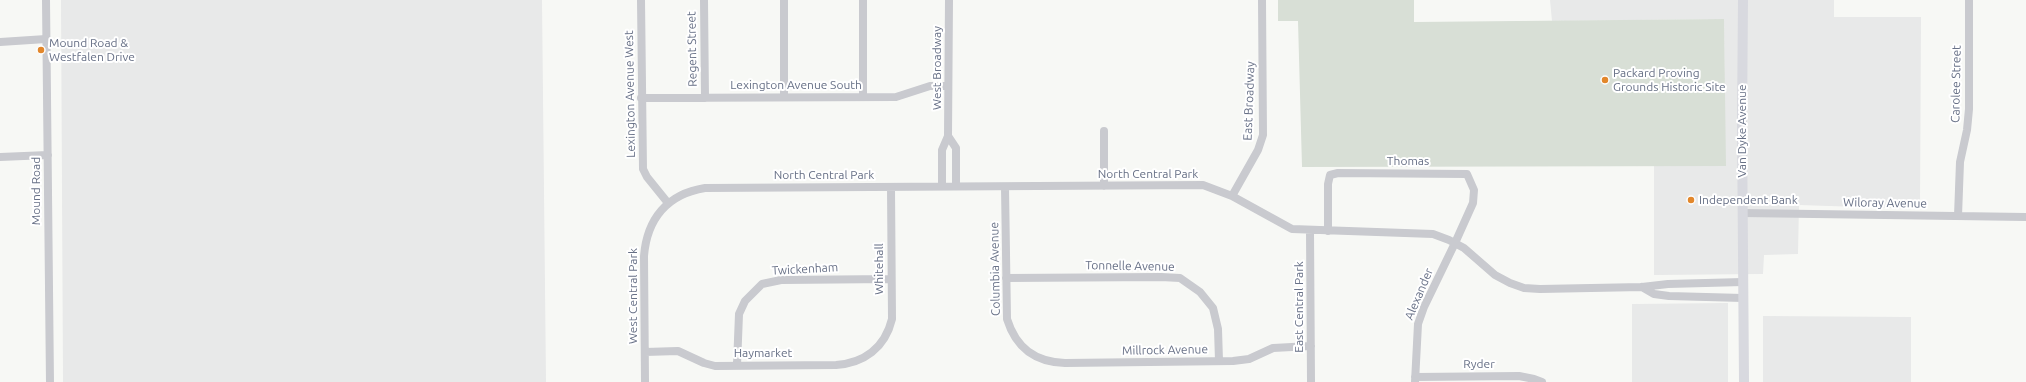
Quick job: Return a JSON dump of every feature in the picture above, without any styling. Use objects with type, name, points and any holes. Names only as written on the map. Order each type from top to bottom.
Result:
[{"type":"main road","name":"Van Dyke Avenue","points":[[1743,0],[1744,382]]},
{"type":"street","name":"Mound Road","points":[[46,0],[50,382]]},
{"type":"street","name":"Lexington Avenue West","points":[[641,0],[643,169],[647,177],[668,203]]},
{"type":"street","name":"Regent Street","points":[[704,0],[705,98]]},
{"type":"street","points":[[784,0],[784,97]]},
{"type":"street","points":[[863,0],[863,97]]},
{"type":"street","name":"West Broadway","points":[[942,186],[942,150],[948,136],[949,0]]},
{"type":"street","name":"East Broadway","points":[[1232,196],[1258,150],[1262,135],[1262,0]]},
{"type":"street","name":"Carolee Street","points":[[1958,216],[1960,162],[1967,130],[1969,110],[1969,0]]},
{"type":"street","points":[[0,42],[46,39]]},
{"type":"street","name":"Lexington Avenue South","points":[[641,98],[896,97],[930,86],[948,86]]},
{"type":"street","points":[[1104,131],[1104,186]]},
{"type":"street","name":"West Broadway","points":[[948,136],[956,148],[956,186]]},
{"type":"street","points":[[0,157],[48,155]]},
{"type":"street","points":[[942,167],[956,167]]},
{"type":"street","name":"Thomas","points":[[1328,231],[1328,184],[1330,175],[1338,173],[1460,173],[1467,174],[1474,190],[1473,203],[1455,243]]},
{"type":"street","name":"North Central Park","points":[[676,198],[691,191],[705,188],[1203,185],[1232,196],[1285,226],[1310,231],[1413,232],[1432,234],[1464,248],[1495,275],[1524,288],[1540,290],[1642,288],[1668,284],[1743,282]]},
{"type":"street","name":"Whitehall","points":[[878,346],[886,338],[892,319],[891,187]]},
{"type":"street","name":"Columbia Avenue","points":[[1005,187],[1007,319],[1012,334],[1021,346]]},
{"type":"street","name":"West Central Park","points":[[645,382],[644,256],[646,237],[654,220],[668,203],[676,198]]},
{"type":"street","name":"Wiloray Avenue","points":[[1743,213],[2026,216]]},
{"type":"street","name":"East Central Park","points":[[1310,231],[1311,382]]},
{"type":"street","name":"Alexander","points":[[1415,379],[1418,324],[1424,307],[1455,243]]},
{"type":"street","name":"Tonnelle Avenue","points":[[1006,278],[1161,276],[1180,278],[1200,292],[1213,308],[1218,329],[1219,361]]},
{"type":"street","name":"Twickenham","points":[[737,365],[738,314],[744,301],[762,284],[781,280],[891,279]]},
{"type":"street","name":"North Central Park","points":[[1642,288],[1654,294],[1669,296],[1743,298]]},
{"type":"street","name":"Haymarket","points":[[645,352],[678,351],[709,365],[849,364],[864,358],[878,346]]},
{"type":"street","name":"Millrock Avenue","points":[[1021,346],[1037,357],[1057,363],[1219,361],[1250,359],[1279,347],[1311,346]]},
{"type":"street","name":"Ryder","points":[[1415,379],[1534,379],[1542,382]]},
{"type":"shaded area","points":[[61,0],[542,0],[546,382],[63,382]]},
{"type":"shaded area","name":"Packard Proving Grounds Historic Site","points":[[1278,0],[1414,0],[1414,22],[1724,19],[1726,166],[1302,167],[1298,21],[1278,21]]},
{"type":"shaded area","points":[[1550,0],[1834,0],[1834,17],[1921,17],[1920,209],[1799,205],[1798,254],[1764,255],[1763,274],[1654,275],[1654,166],[1725,166],[1724,19],[1552,21]]},
{"type":"shaded area","points":[[1728,303],[1728,382],[1632,382],[1632,304]]},
{"type":"shaded area","points":[[1763,316],[1911,317],[1911,382],[1763,382]]},
{"type":"place","name":"Mound Road & Westfalen Drive","points":[[41,50]]},
{"type":"place","name":"Packard Proving Grounds Historic Site","points":[[1605,80]]},
{"type":"place","name":"Independent Bank","points":[[1691,200]]}]
